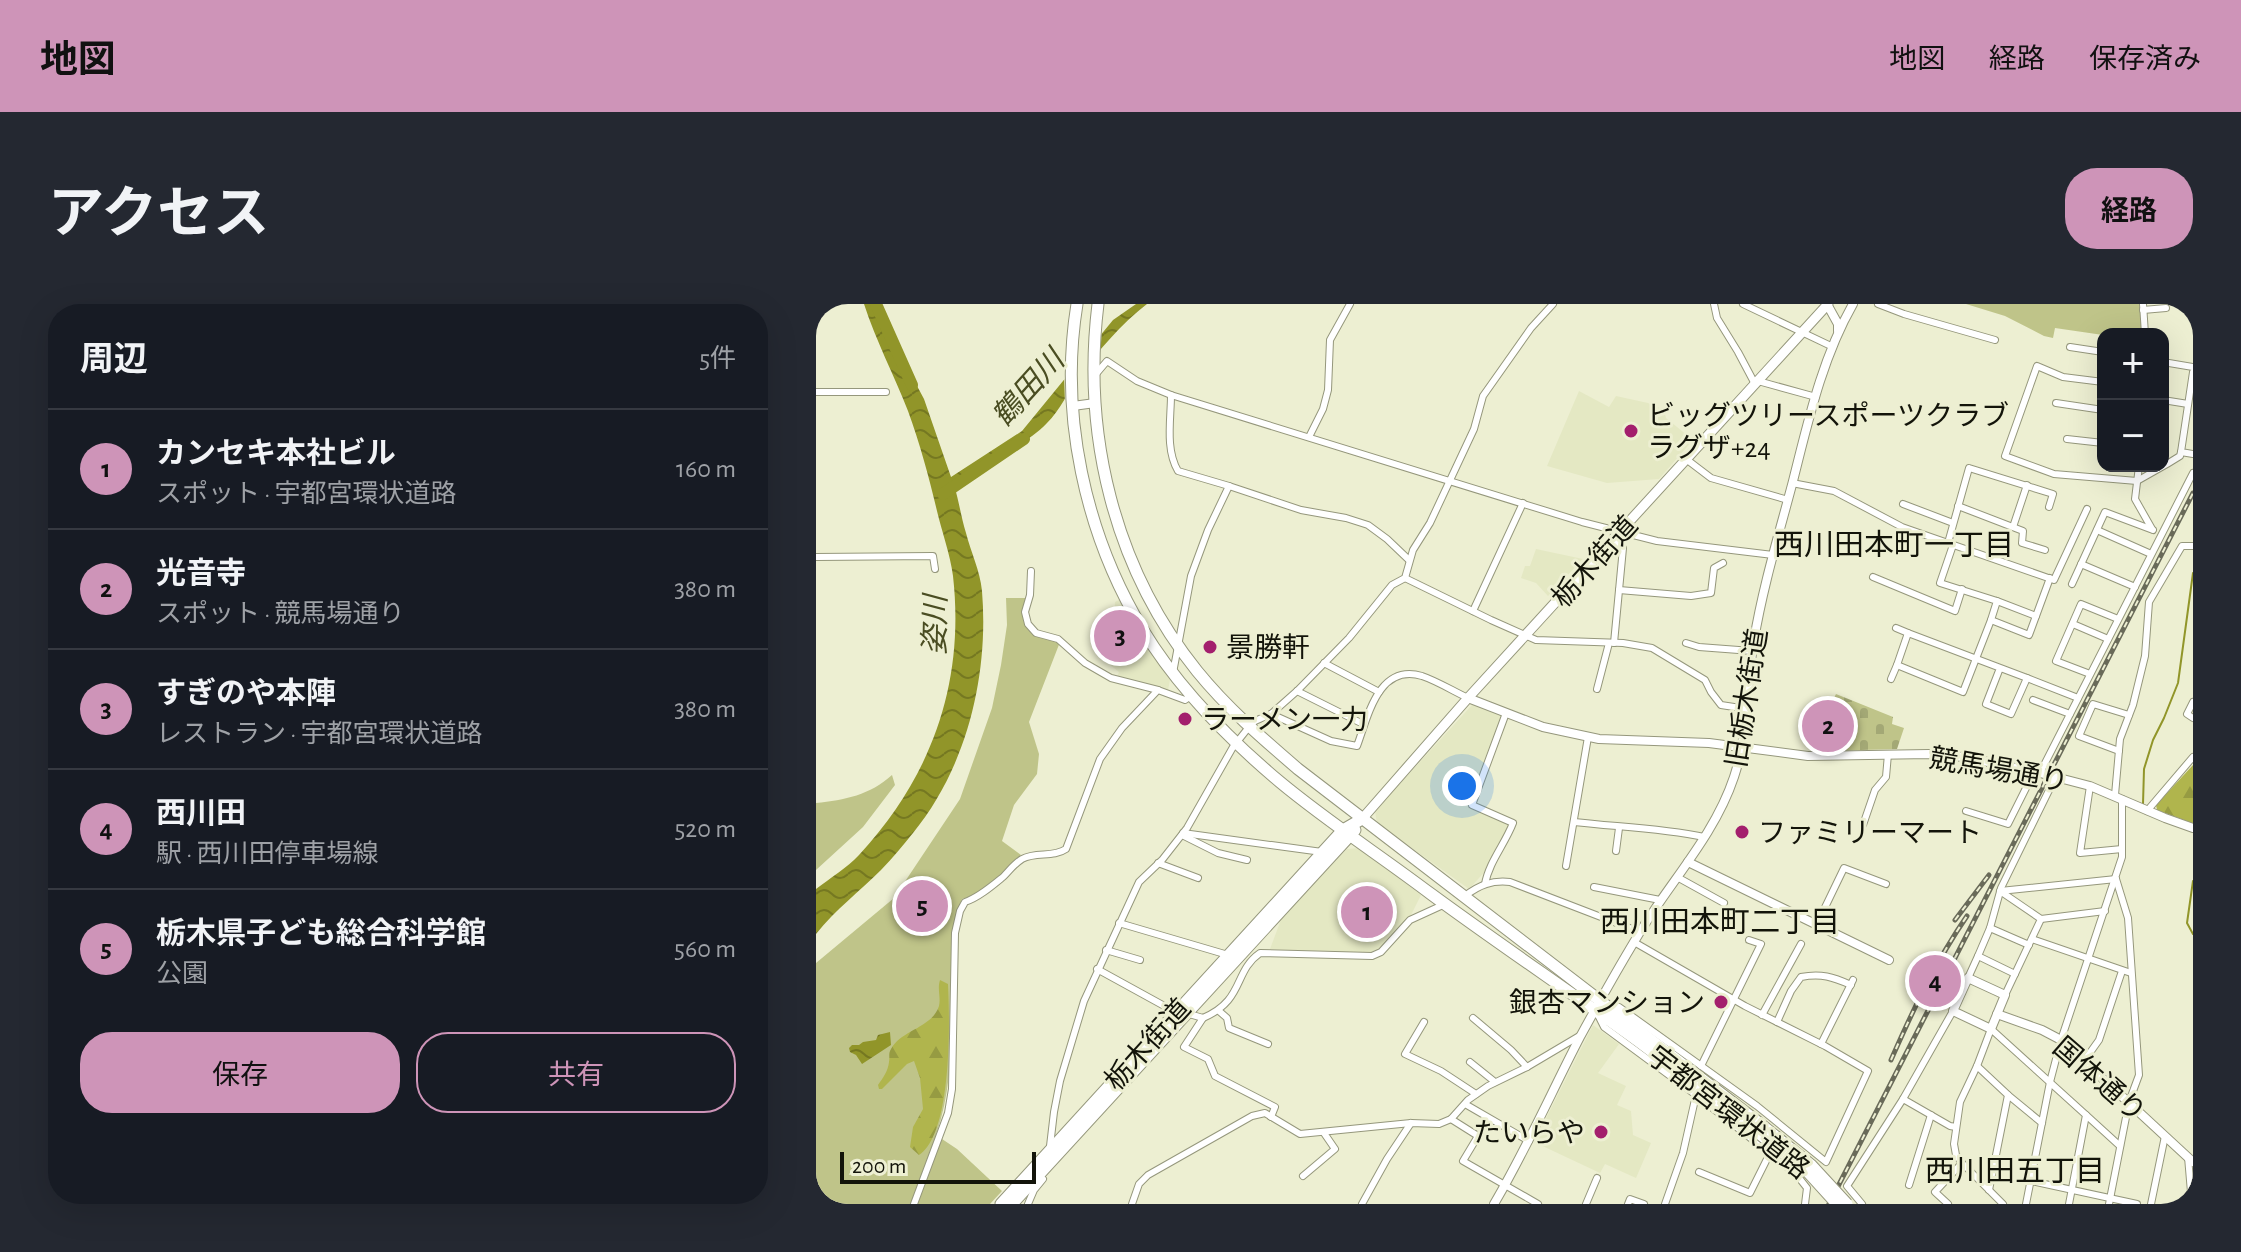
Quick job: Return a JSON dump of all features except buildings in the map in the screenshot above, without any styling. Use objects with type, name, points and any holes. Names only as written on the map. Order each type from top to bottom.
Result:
[{"type":"highway","name":"宇都宮環状道路","points":[[1075,304],[1072,402],[1089,503],[1118,580],[1143,629],[1173,673],[1237,742],[1281,782],[1445,904],[1598,1006]]},
{"type":"highway","name":"宇都宮環状道路","points":[[1098,304],[1095,403],[1101,458],[1118,523],[1147,591],[1196,670],[1249,727],[1598,1006],[1811,1165],[1847,1204]]},
{"type":"highway","name":"栃木街道","points":[[1012,1204],[1181,1013],[1228,955],[1322,852],[1362,819]]},
{"type":"highway","name":"栃木街道","points":[[1001,1204],[1347,832]]},
{"type":"highway","name":"宇都宮環状道路","points":[[1756,1126],[1807,1171],[1837,1204]]},
{"type":"main road","name":"栃木街道","points":[[1362,819],[1468,698],[1827,304]]},
{"type":"street","points":[[1309,437],[1323,409],[1328,390],[1330,340],[1350,304]]},
{"type":"street","points":[[1050,1151],[1060,1081],[1084,1001],[1139,882],[1182,834],[1249,727],[1271,714],[1297,691],[1349,638],[1392,585],[1405,578],[1409,560],[1474,429],[1483,396],[1531,328],[1553,304]]},
{"type":"street","points":[[1714,304],[1717,318],[1756,382],[1816,397]]},
{"type":"street","points":[[1743,304],[1833,347]]},
{"type":"street","points":[[1827,304],[1838,328]]},
{"type":"street","name":"旧栃木街道","points":[[1494,1204],[1581,1035],[1640,932],[1704,837],[1729,791],[1742,747],[1752,651],[1773,555],[1816,397],[1838,328],[1851,304]]},
{"type":"street","points":[[1878,304],[1995,340]]},
{"type":"street","points":[[2145,328],[2143,307],[2166,308]]},
{"type":"street","points":[[1816,317],[1825,316],[1838,328]]},
{"type":"street","points":[[2070,347],[2097,351]]},
{"type":"street","points":[[1094,377],[1107,361],[1137,381],[1171,395],[1617,535],[1773,555]]},
{"type":"street","points":[[2097,381],[2063,377],[2037,366],[2005,456],[2054,474],[2137,481],[2180,456],[2193,369],[2169,363]]},
{"type":"street","points":[[816,392],[886,392]]},
{"type":"street","points":[[1171,395],[1170,448],[1178,471],[1301,510],[1368,525],[1409,560]]},
{"type":"street","points":[[2169,401],[2188,404]]},
{"type":"street","points":[[1072,402],[1095,403]]},
{"type":"street","points":[[2056,403],[2097,409]]},
{"type":"street","points":[[2067,439],[2097,442]]},
{"type":"street","points":[[2181,452],[2193,454]]},
{"type":"street","points":[[1686,459],[1711,478],[1788,500]]},
{"type":"street","points":[[2036,616],[1940,583],[1969,468],[2053,494],[2049,507]]},
{"type":"street","points":[[2138,472],[2135,499],[2158,540]]},
{"type":"street","points":[[1966,811],[2008,824],[2070,714],[2193,473]]},
{"type":"street","points":[[1792,483],[1834,491],[1902,527],[2054,580],[2087,509]]},
{"type":"street","points":[[2013,527],[2027,485]]},
{"type":"street","points":[[1173,673],[1191,576],[1229,486]]},
{"type":"street","points":[[1473,611],[1523,503]]},
{"type":"street","points":[[1903,504],[1953,523]]},
{"type":"street","points":[[1958,506],[2023,531],[2022,543],[2045,550]]},
{"type":"street","points":[[2072,584],[2105,512],[2153,530]]},
{"type":"street","points":[[2097,530],[2151,554]]},
{"type":"street","points":[[1597,689],[1611,643],[1619,590],[1623,548],[1617,535]]},
{"type":"street","points":[[2026,1204],[2061,1040],[2116,879],[2122,849],[2118,797],[2120,739],[2145,656],[2149,602],[2182,546],[2193,546]]},
{"type":"street","points":[[816,557],[933,556],[935,569]]},
{"type":"street","points":[[1619,590],[1691,596],[1711,593],[1714,568],[1723,563]]},
{"type":"street","points":[[2081,564],[2135,587]]},
{"type":"street","points":[[1031,571],[1030,595],[1025,612],[1032,629],[1042,636],[1058,639],[1085,663],[1111,678],[1185,700],[1192,695]]},
{"type":"street","points":[[1873,577],[1955,611],[1962,589]]},
{"type":"street","points":[[1405,578],[1536,640],[1652,648],[1705,680],[1721,705],[1748,709]]},
{"type":"street","points":[[1991,620],[2029,635],[2050,578]]},
{"type":"street","points":[[1959,700],[1997,601]]},
{"type":"street","points":[[2090,674],[2056,661],[2081,604],[2118,619]]},
{"type":"street","points":[[2073,624],[2108,639]]},
{"type":"street","points":[[1896,628],[2078,698]]},
{"type":"street","points":[[1891,679],[1908,633]]},
{"type":"street","points":[[1686,643],[1699,647],[1752,651]]},
{"type":"street","points":[[1324,663],[1379,692]]},
{"type":"street","points":[[1897,665],[1962,692]]},
{"type":"street","points":[[2000,668],[1986,704],[2011,714],[2027,678]]},
{"type":"street","points":[[1271,714],[1331,741],[1357,746],[1375,697],[1389,680],[1402,674],[1420,676],[1468,698]]},
{"type":"street","points":[[914,1204],[948,1113],[952,1089],[955,933],[960,911],[965,902],[976,898],[1025,857],[1060,854],[1066,849],[1100,759],[1122,728],[1158,690]]},
{"type":"street","points":[[1297,691],[1363,724]]},
{"type":"street","name":"競馬場通り","points":[[1468,698],[1543,727],[1588,737],[1742,747],[1808,756],[1945,754],[2056,776],[2090,786],[2193,828]]},
{"type":"street","points":[[2033,700],[2070,714]]},
{"type":"street","points":[[2193,702],[2187,714],[2193,718]]},
{"type":"street","points":[[2119,751],[2079,736],[2093,704],[2129,715]]},
{"type":"street","points":[[1485,884],[1487,872],[1513,823],[1472,805],[1506,713]]},
{"type":"street","points":[[1566,866],[1588,737]]},
{"type":"street","points":[[1863,825],[1875,790],[1886,777],[1888,754]]},
{"type":"street","points":[[2147,811],[2193,757]]},
{"type":"street","points":[[1862,1204],[1847,1186],[1903,1099],[1953,1011],[1990,928],[2000,891],[2056,776]]},
{"type":"street","points":[[2090,786],[2080,853],[2122,849]]},
{"type":"street","points":[[1574,822],[1669,830],[1704,837]]},
{"type":"street","points":[[1616,851],[1619,828]]},
{"type":"street","points":[[1182,834],[1322,852]]},
{"type":"street","points":[[1182,834],[1218,853],[1247,860]]},
{"type":"street","points":[[1688,862],[1889,960]]},
{"type":"street","points":[[1158,863],[1198,878]]},
{"type":"street","points":[[1817,924],[1844,868],[1886,884]]},
{"type":"street","points":[[1677,877],[1724,903]]},
{"type":"street","points":[[2000,891],[2116,879]]},
{"type":"street","points":[[2109,1201],[2129,1102],[2139,1075],[2128,918],[2116,879]]},
{"type":"street","points":[[1464,896],[1495,881],[1516,883],[1640,932]]},
{"type":"street","points":[[1594,887],[1660,900]]},
{"type":"street","points":[[2000,891],[2041,919],[2105,911]]},
{"type":"street","points":[[1271,1117],[1275,1107],[1215,1076],[1208,1059],[1184,1047],[1203,1018],[1219,1011],[1234,996],[1247,966],[1260,953],[1372,956],[1381,952],[1410,920],[1445,904]]},
{"type":"street","points":[[2003,1204],[1956,1155],[1956,1127],[1960,1102],[2041,919]]},
{"type":"street","points":[[1119,923],[1228,955]]},
{"type":"street","points":[[1990,928],[2131,973]]},
{"type":"street","points":[[1701,1066],[1761,944],[1749,940]]},
{"type":"street","points":[[1634,942],[1734,1000],[1868,1071],[1826,1162],[1757,1106],[1619,1007],[1598,1006],[1604,1027],[1796,1174],[1807,1188],[1805,1204]]},
{"type":"street","points":[[1762,1015],[1801,944]]},
{"type":"street","points":[[1106,950],[1140,960]]},
{"type":"street","points":[[1978,956],[2015,974]]},
{"type":"street","points":[[1097,969],[1181,1013],[1203,1018]]},
{"type":"street","points":[[2084,1061],[2099,1040],[2122,971]]},
{"type":"street","points":[[1777,1022],[1801,977],[1829,975],[1852,983],[1821,1044]]},
{"type":"street","points":[[1968,978],[2005,995]]},
{"type":"street","points":[[1219,1011],[1227,1018],[1229,1028],[1268,1044]]},
{"type":"street","points":[[1953,1011],[1991,1029],[2120,1146]]},
{"type":"street","name":"国体通り","points":[[1997,1014],[2061,1040],[2190,1159]]},
{"type":"street","points":[[1473,1018],[1527,1067]]},
{"type":"street","points":[[1424,1022],[1405,1054],[1441,1071],[1476,1094]]},
{"type":"street","points":[[1132,1204],[1139,1184],[1148,1175],[1252,1116],[1265,1113],[1300,1134],[1411,1123],[1439,1124],[1451,1119],[1476,1094],[1495,1082],[1581,1035]]},
{"type":"street","points":[[1470,1062],[1495,1082]]},
{"type":"street","points":[[1977,1066],[2042,1123]]},
{"type":"street","points":[[1665,1204],[1683,1153],[1696,1095]]},
{"type":"street","points":[[1989,1190],[2008,1095]]},
{"type":"street","points":[[1903,1099],[1956,1127]]},
{"type":"street","points":[[1465,1104],[1529,1141]]},
{"type":"street","points":[[1909,1185],[1931,1115]]},
{"type":"street","points":[[2069,1204],[2086,1115]]},
{"type":"street","points":[[1451,1119],[1478,1136],[1463,1161],[1538,1204]]},
{"type":"street","points":[[1362,1204],[1411,1123]]},
{"type":"street","points":[[1303,1176],[1335,1149],[1324,1133]]},
{"type":"street","points":[[2151,1204],[2165,1136]]},
{"type":"street","points":[[1699,1172],[1750,1193],[1770,1153]]},
{"type":"street","points":[[2190,1159],[2192,1204]]},
{"type":"street","points":[[1948,1204],[1935,1192],[1962,1163]]},
{"type":"street","points":[[1586,1204],[1597,1178]]},
{"type":"street","points":[[1028,1204],[1043,1179]]},
{"type":"street","points":[[2031,1181],[2109,1201],[2137,1204]]},
{"type":"street","points":[[1628,1204],[1630,1199],[1644,1204]]},
{"type":"shaded area","points":[[1579,391],[1609,407],[1616,396],[1648,403],[1664,410],[1666,418],[1693,440],[1659,479],[1607,483],[1547,466]]},
{"type":"shaded area","points":[[1536,549],[1583,559],[1548,596],[1536,583],[1521,578],[1525,566],[1530,566]]},
{"type":"shaded area","points":[[1119,600],[1143,643],[1170,680],[1168,690],[1117,677],[1119,672],[1108,663],[1100,650],[1105,627],[1114,621],[1115,602]]},
{"type":"shaded area","points":[[1473,704],[1504,716],[1470,805],[1510,823],[1510,827],[1489,867],[1469,889],[1377,823],[1375,811]]},
{"type":"shaded area","points":[[1360,848],[1421,895],[1409,919],[1379,952],[1361,955],[1270,949],[1282,917],[1347,849]]},
{"type":"shaded area","points":[[1593,1025],[1619,1044],[1598,1073],[1626,1086],[1617,1105],[1631,1111],[1633,1135],[1651,1143],[1636,1178],[1605,1164],[1600,1173],[1534,1142]]},
{"type":"green space","points":[[1966,304],[2140,304],[2142,328],[2097,328],[2097,334],[2055,328],[2053,338],[2005,316]]},
{"type":"green space","points":[[1006,598],[1026,598],[1023,611],[1033,634],[1060,642],[1029,722],[1039,754],[1037,774],[1014,805],[1002,841],[1021,855],[987,887],[962,899],[958,910],[952,944],[950,1064],[936,1135],[957,1149],[1002,1191],[990,1204],[816,1204],[816,963],[894,898],[960,799],[992,708],[1007,625]]},
{"type":"green space","points":[[1836,694],[1893,717],[1892,724],[1904,728],[1897,749],[1826,751],[1845,710],[1832,702]]},
{"type":"green space","points":[[2193,765],[2192,823],[2157,810],[2156,805]]},
{"type":"green space","points":[[892,775],[895,785],[863,827],[816,870],[816,803],[857,795]]},
{"type":"green space","points":[[940,980],[948,984],[947,1076],[938,1125],[930,1143],[919,1155],[910,1147],[913,1127],[923,1109],[920,1078],[914,1061],[882,1089],[878,1085],[896,1043],[935,1013],[939,1006]]},
{"type":"water","points":[[864,304],[874,304],[901,366],[924,399],[951,477],[1022,431],[1113,320],[1136,304],[1147,304],[1102,347],[1056,412],[1037,433],[975,467],[954,485],[982,591],[982,655],[970,719],[948,779],[932,807],[890,861],[816,934],[816,889],[854,860],[884,825],[924,760],[938,726],[954,654],[953,576],[948,551],[912,423]]},
{"type":"water","points":[[890,1032],[891,1045],[862,1064],[850,1052],[852,1045],[876,1040],[878,1035]]},
{"type":"pier","points":[[1102,327],[1100,357],[1065,405],[1064,373]]},
{"type":"waterway","name":"姿川","points":[[876,304],[912,385]]},
{"type":"waterway","name":"鶴田川","points":[[943,494],[1024,439]]},
{"type":"waterway","points":[[2143,804],[2144,769],[2178,683],[2193,573]]},
{"type":"waterway","points":[[2193,881],[2187,923],[2193,934]]},
{"type":"railway","points":[[1829,1204],[2193,493]]},
{"type":"railway","points":[[1955,920],[1989,875]]},
{"type":"railway","points":[[1891,1060],[1926,986],[1967,916]]},
{"type":"place","name":"ビッグツリースポーツクラブ ラグザ+24","points":[[1631,431]]},
{"type":"place","name":"すぎのや本陣","points":[[1120,636]]},
{"type":"place","name":"景勝軒","points":[[1210,647]]},
{"type":"place","name":"ラーメン一力","points":[[1185,719]]},
{"type":"place","name":"光音寺","points":[[1828,726]]},
{"type":"place","name":"ファミリーマート","points":[[1742,832]]},
{"type":"place","name":"栃木県子ども総合科学館","points":[[922,906]]},
{"type":"place","name":"カンセキ本社ビル","points":[[1367,912]]},
{"type":"place","name":"西川田","points":[[1935,981]]},
{"type":"place","name":"銀杏マンション","points":[[1721,1002]]},
{"type":"place","name":"たいらや","points":[[1601,1132]]},
{"type":"district","name":"西川田本町一丁目","points":[[1894,545]]},
{"type":"district","name":"西川田本町二丁目","points":[[1720,922]]},
{"type":"district","name":"西川田五丁目","points":[[2015,1171]]}]
